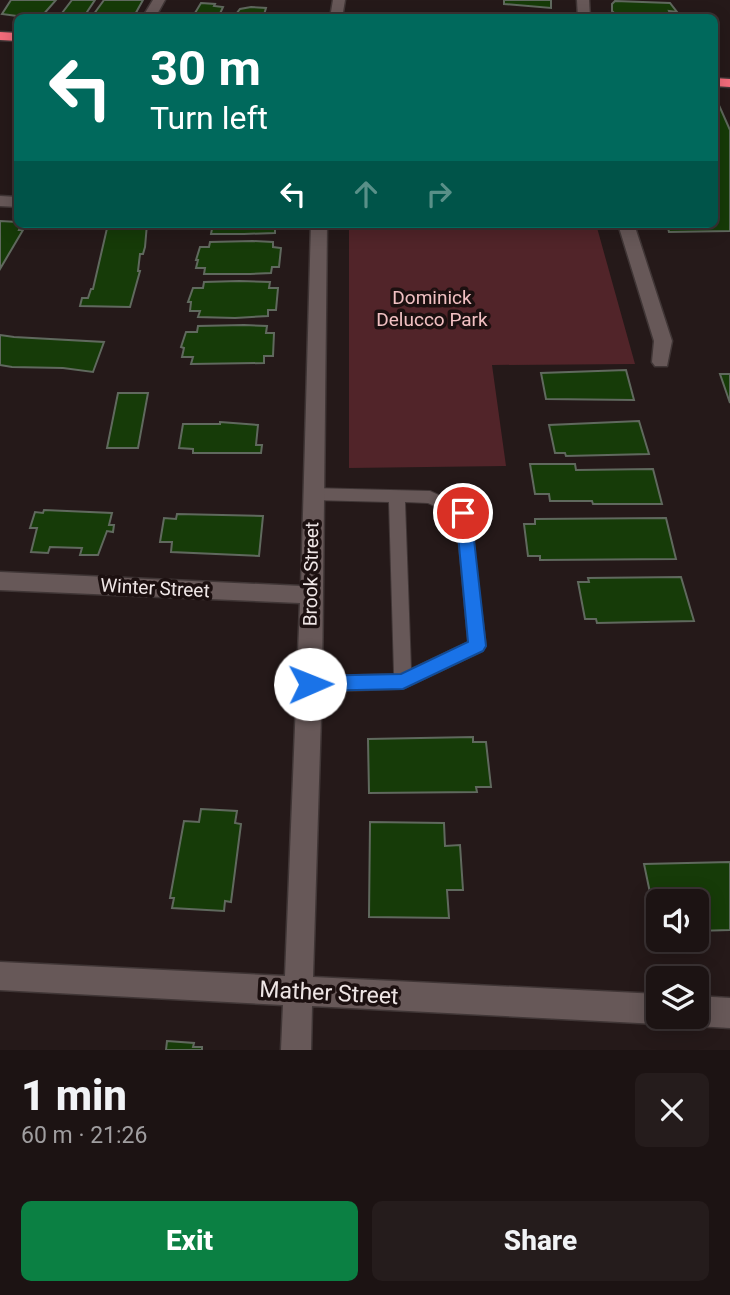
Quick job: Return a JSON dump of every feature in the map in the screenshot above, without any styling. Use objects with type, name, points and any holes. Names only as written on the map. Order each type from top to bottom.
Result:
[{"type":"street","name":"Brook Street","points":[[296,1050],[310,684],[319,228]]},
{"type":"street","points":[[627,228],[663,341],[661,362]]},
{"type":"street","name":"Winter Street","points":[[0,581],[310,595]]},
{"type":"street","name":"Mather Street","points":[[0,976],[646,1008]]},
{"type":"street","points":[[709,1012],[730,1013]]},
{"type":"lane","points":[[310,684],[403,681],[477,646],[463,513],[430,497],[312,494]]},
{"type":"lane","points":[[397,496],[403,681]]},
{"type":"green space","name":"Dominick Delucco Park","points":[[349,228],[597,228],[635,364],[492,365],[506,466],[349,468]]},
{"type":"building","points":[[11,0],[56,0],[44,14],[2,14]]},
{"type":"building","points":[[72,0],[95,0],[86,14],[61,14]]},
{"type":"building","points":[[104,0],[143,0],[135,14],[94,14]]},
{"type":"building","points":[[504,0],[551,0],[551,8],[504,4]]},
{"type":"building","points":[[615,1],[670,3],[677,12],[615,14],[612,4]]},
{"type":"building","points":[[201,3],[223,7],[220,14],[194,14]]},
{"type":"building","points":[[266,8],[264,14],[236,14],[240,9]]},
{"type":"building","points":[[718,103],[730,130],[730,231],[669,232],[668,228],[718,228]]},
{"type":"building","points":[[0,221],[14,222],[14,228],[23,230],[0,269]]},
{"type":"building","points":[[107,228],[147,228],[145,247],[143,254],[140,254],[140,271],[130,307],[80,306],[82,298],[88,298],[93,289]]},
{"type":"building","points":[[275,228],[275,233],[211,234],[212,229],[203,229]]},
{"type":"building","points":[[210,242],[273,242],[273,247],[281,248],[279,267],[272,267],[271,273],[250,274],[204,274],[205,268],[196,268],[200,247],[209,247]]},
{"type":"building","points":[[204,282],[270,282],[269,288],[278,288],[276,310],[268,310],[268,316],[235,318],[198,317],[200,311],[190,311],[191,302],[188,302],[193,288],[203,288]]},
{"type":"building","points":[[198,326],[267,326],[266,333],[274,333],[273,356],[264,356],[264,363],[191,364],[193,357],[182,357],[184,348],[181,347],[186,332],[197,332]]},
{"type":"building","points":[[0,335],[104,342],[93,372],[63,368],[12,367],[0,365]]},
{"type":"building","points":[[626,370],[634,400],[546,399],[541,373]]},
{"type":"building","points":[[720,374],[730,374],[730,403]]},
{"type":"building","points":[[118,393],[148,393],[138,448],[107,448]]},
{"type":"building","points":[[639,421],[649,454],[566,456],[565,453],[555,453],[549,425]]},
{"type":"building","points":[[220,422],[258,425],[256,445],[262,445],[261,453],[193,453],[193,449],[179,448],[183,424]]},
{"type":"building","points":[[530,464],[575,464],[576,470],[653,469],[662,504],[550,501],[549,494],[535,494]]},
{"type":"building","points":[[44,510],[112,513],[109,525],[114,525],[113,532],[107,531],[98,555],[80,555],[82,548],[50,547],[48,553],[31,552],[37,528],[30,528],[35,512],[43,513]]},
{"type":"building","points":[[177,514],[263,516],[259,556],[171,552],[172,542],[160,542],[164,518],[176,519]]},
{"type":"building","points":[[666,518],[676,559],[540,560],[540,556],[528,556],[524,524],[535,524],[535,519]]},
{"type":"building","points":[[681,577],[694,621],[597,623],[596,619],[585,619],[578,582],[589,582],[588,578]]},
{"type":"building","points":[[473,737],[473,742],[486,742],[491,787],[476,787],[477,792],[369,793],[368,739]]},
{"type":"building","points":[[201,809],[237,811],[235,823],[241,824],[231,902],[225,901],[224,911],[172,908],[174,898],[170,898],[184,821],[199,822]]},
{"type":"building","points":[[370,822],[444,823],[445,846],[460,845],[463,890],[447,890],[449,918],[369,917]]},
{"type":"building","points":[[730,862],[730,930],[709,931],[709,889],[649,889],[644,864]]},
{"type":"building","points":[[167,1041],[194,1043],[193,1047],[202,1047],[202,1050],[166,1050]]},
{"type":"route","points":[[310,684],[403,681],[477,646],[463,513]]}]
